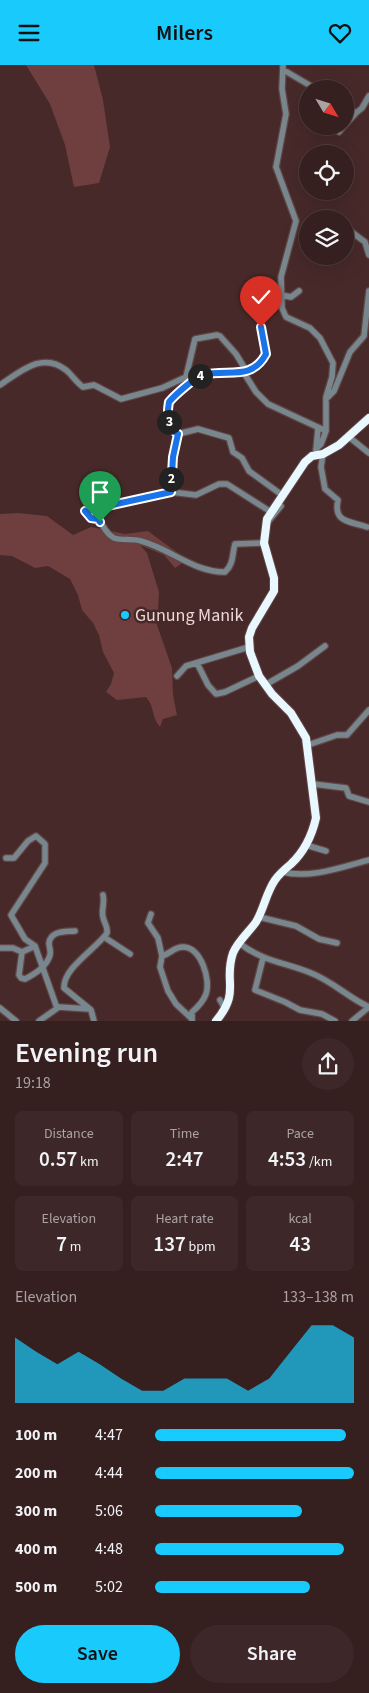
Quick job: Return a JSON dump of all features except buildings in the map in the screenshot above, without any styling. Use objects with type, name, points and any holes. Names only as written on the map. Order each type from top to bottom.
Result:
[{"type":"highway","points":[[216,1021],[231,995],[230,973],[233,955],[239,943],[259,917],[274,881],[306,845],[314,829],[316,818],[308,745],[298,723],[259,676],[249,647],[252,628],[274,591],[274,578],[264,543],[265,525],[271,511],[305,462],[317,453],[349,437],[369,418]]},
{"type":"street","points":[[283,65],[286,114],[276,167],[292,208],[296,225],[281,277],[284,315],[312,330],[322,341],[333,363],[332,377],[326,399],[326,431],[317,453]]},
{"type":"street","points":[[285,74],[291,67]]},
{"type":"street","points":[[285,74],[299,81]]},
{"type":"street","points":[[356,113],[362,108],[369,96]]},
{"type":"street","points":[[354,234],[365,242],[369,255]]},
{"type":"street","points":[[282,295],[291,297],[299,291]]},
{"type":"street","points":[[326,399],[334,391],[350,352],[364,336],[369,291]]},
{"type":"street","points":[[0,385],[11,375],[31,365],[46,362],[68,371],[83,387],[94,385],[121,399],[162,388],[186,377],[245,373],[258,364],[266,354],[261,327]]},
{"type":"street","points":[[186,377],[195,339],[220,336],[236,354],[256,392],[268,404],[326,431]]},
{"type":"street","points":[[201,375],[169,402],[169,422],[172,430],[178,434],[198,429],[229,438],[232,451],[242,458],[249,471],[282,495]]},
{"type":"street","points":[[318,427],[316,439],[317,453],[325,489],[338,500],[336,509],[338,515],[345,521],[367,527]]},
{"type":"street","points":[[171,492],[173,457],[178,434]]},
{"type":"street","points":[[349,437],[369,453]]},
{"type":"street","points":[[264,543],[235,544],[234,558],[225,572],[208,571],[141,541],[115,538],[105,531],[99,520],[91,518],[85,511],[171,492],[196,495],[219,484],[227,484],[244,492],[271,511]]},
{"type":"street","points":[[265,525],[281,506]]},
{"type":"street","points":[[265,685],[298,666],[325,646]]},
{"type":"street","points":[[178,676],[183,668],[249,647]]},
{"type":"street","points":[[197,663],[208,685],[217,695],[259,676]]},
{"type":"street","points":[[308,745],[337,735],[347,735],[369,710]]},
{"type":"street","points":[[313,784],[346,788],[349,796],[369,802]]},
{"type":"street","points":[[6,859],[14,858],[28,841],[36,836],[45,844],[45,863],[11,915],[25,939],[35,946],[57,1008]]},
{"type":"street","points":[[306,845],[326,851]]},
{"type":"street","points":[[282,871],[296,875],[307,874],[336,869],[369,860]]},
{"type":"street","points":[[94,1021],[91,1010],[64,988],[64,984],[71,970],[104,937],[108,929],[102,915],[105,904],[103,895]]},
{"type":"street","points":[[151,914],[148,923],[158,938],[162,956],[160,967],[168,991],[176,1005],[191,1019]]},
{"type":"street","points":[[259,917],[296,926],[319,939],[337,943]]},
{"type":"street","points":[[22,952],[19,965],[21,978],[25,979],[43,966],[50,956],[49,942],[54,935],[58,932],[75,931]]},
{"type":"street","points":[[104,937],[130,954]]},
{"type":"street","points":[[239,943],[262,958],[311,973],[335,985],[368,1006],[352,1021]]},
{"type":"street","points":[[0,948],[13,948],[22,952],[35,946]]},
{"type":"street","points":[[162,956],[167,955],[170,951],[184,947],[195,951],[199,959],[204,970],[206,993],[198,1008],[192,1013],[191,1019]]},
{"type":"street","points":[[262,958],[255,990],[300,1010],[322,1014],[335,1021]]},
{"type":"street","points":[[220,1000],[224,1009]]},
{"type":"street","points":[[39,1021],[57,1008],[68,1006],[91,1010]]},
{"type":"street","points":[[0,1008],[16,1021]]},
{"type":"shaded area","points":[[26,65],[94,65],[103,100],[110,147],[99,183],[74,187],[65,145],[50,104]]},
{"type":"shaded area","points":[[18,513],[47,516],[73,535],[91,527],[125,534],[148,531],[179,554],[184,562],[175,568],[164,555],[140,545],[147,553],[159,592],[158,611],[155,619],[172,668],[173,695],[177,715],[163,719],[160,727],[146,697],[117,700],[106,692],[111,684],[114,673],[103,652],[99,635],[93,623],[82,610],[78,595],[70,579],[48,566],[35,568],[12,556],[0,555],[0,514]]},
{"type":"place","name":"Gunung Manik","points":[[125,615]]},
{"type":"route","points":[[100,522],[98,519],[89,517],[85,511],[171,492],[173,457],[178,434],[172,430],[169,422],[169,402],[201,375],[244,373],[258,364],[266,354],[261,327]]}]
